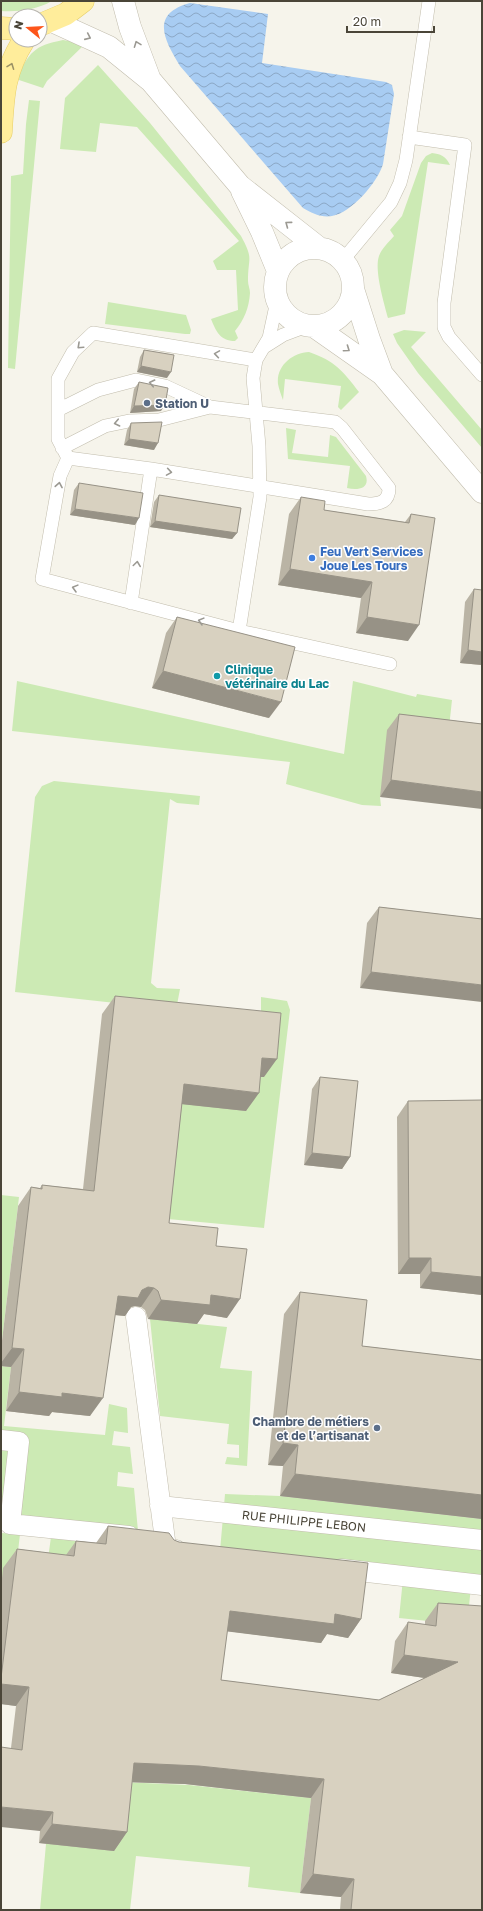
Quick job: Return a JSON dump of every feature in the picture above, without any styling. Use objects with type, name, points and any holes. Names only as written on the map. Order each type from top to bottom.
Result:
[{"type":"main road","points":[[48,22],[66,14],[83,1]]},
{"type":"main road","points":[[1,132],[4,87],[11,66],[20,48]]},
{"type":"street","points":[[123,1],[130,27],[151,81]]},
{"type":"street","points":[[48,24],[109,47],[151,81],[240,186],[319,248],[332,252],[343,260],[349,269],[369,338],[382,374]]},
{"type":"street","points":[[240,186],[262,232],[278,272]]},
{"type":"street","points":[[319,248],[306,249],[294,253],[285,261],[278,272],[275,281],[277,301],[280,308],[292,320],[311,326],[382,374],[482,492]]},
{"type":"street","points":[[311,326],[327,325],[337,319],[345,311],[351,300],[354,289]]},
{"type":"street","points":[[136,1318],[160,1506],[167,1549],[195,1553]]},
{"type":"street","points":[[1,1440],[19,1442],[10,1524],[165,1540]]},
{"type":"street","name":"RUE PHILIPPE LEBON","points":[[160,1506],[482,1540]]},
{"type":"street","points":[[326,1567],[482,1584]]},
{"type":"lane","points":[[343,260],[391,202],[400,183],[410,137],[429,1]]},
{"type":"lane","points":[[410,137],[465,145],[444,303],[444,327],[449,337],[482,375]]},
{"type":"lane","points":[[239,631],[261,487],[253,378],[256,360],[269,338],[277,301]]},
{"type":"lane","points":[[264,347],[283,335],[311,326]]},
{"type":"lane","points":[[256,360],[93,333],[73,352],[58,379],[58,440],[65,453],[42,579],[239,631],[390,664]]},
{"type":"lane","points":[[58,410],[98,390],[136,380],[165,386],[210,407],[335,422],[342,428],[389,488],[389,493],[385,501],[378,504],[261,487],[65,453]]},
{"type":"lane","points":[[65,453],[105,426],[128,420],[159,420],[210,407]]},
{"type":"lane","points":[[131,603],[151,469]]},
{"type":"green space","points":[[1,1],[52,1],[34,8],[8,8],[8,11],[1,11]]},
{"type":"green space","points":[[63,40],[85,44],[47,81],[43,88],[16,79],[29,56],[39,48],[48,48],[48,44]]},
{"type":"green space","points":[[98,65],[150,123],[241,236],[248,250],[248,281],[250,292],[246,314],[235,331],[238,338],[235,341],[230,341],[222,337],[211,319],[238,310],[236,270],[217,270],[213,261],[239,241],[137,127],[100,123],[96,152],[60,149],[65,98]]},
{"type":"green space","points":[[29,100],[40,101],[15,369],[8,368],[11,176],[23,174]]},
{"type":"green space","points":[[432,153],[438,154],[447,159],[450,165],[428,162],[405,314],[388,318],[379,278],[379,256],[394,236],[390,230],[402,216],[421,163],[426,156]]},
{"type":"green space","points":[[108,302],[186,315],[191,330],[190,334],[105,324]]},
{"type":"green space","points":[[404,330],[426,332],[411,347],[482,430],[482,448],[418,373],[397,343],[393,334]]},
{"type":"green space","points":[[309,352],[332,363],[348,378],[359,392],[341,410],[338,407],[341,386],[285,379],[283,400],[278,384],[278,377],[282,366],[291,358]]},
{"type":"green space","points":[[286,428],[296,430],[292,453],[328,457],[330,435],[336,437],[366,476],[366,484],[358,489],[347,488],[350,466],[288,459]]},
{"type":"green space","points":[[17,681],[344,754],[353,681],[416,697],[417,694],[452,700],[448,737],[380,797],[381,806],[362,805],[286,784],[290,762],[12,731]]},
{"type":"green space","points":[[54,781],[200,796],[199,805],[177,803],[170,799],[151,983],[157,988],[180,989],[176,1010],[261,1020],[261,997],[287,1001],[290,1010],[264,1228],[168,1219],[152,1007],[15,992],[35,797],[42,786]]},
{"type":"green space","points":[[1,1195],[19,1197],[1,1349]]},
{"type":"green space","points":[[150,1319],[227,1327],[220,1368],[252,1371],[247,1466],[225,1464],[227,1457],[239,1458],[239,1445],[227,1444],[229,1424],[160,1416]]},
{"type":"green space","points":[[1,1366],[11,1367],[4,1426],[105,1435],[109,1404],[127,1408],[128,1433],[114,1431],[112,1445],[130,1447],[133,1474],[118,1472],[117,1486],[134,1488],[138,1531],[15,1516],[23,1438],[1,1435]]},
{"type":"green space","points":[[2,1444],[16,1446],[1,1515]]},
{"type":"green space","points":[[225,1494],[280,1496],[482,1519],[482,1578],[472,1577],[467,1625],[399,1618],[404,1569],[220,1551]]},
{"type":"green space","points":[[1,1533],[20,1534],[16,1569],[1,1588]]},
{"type":"green space","points":[[51,1537],[95,1544],[46,1573]]},
{"type":"green space","points":[[121,1782],[189,1785],[311,1798],[300,1893],[248,1887],[250,1867],[136,1856],[130,1910],[40,1910],[46,1844]]},
{"type":"water","points":[[190,3],[268,14],[262,63],[386,82],[392,85],[394,94],[383,164],[370,188],[355,203],[339,214],[332,216],[317,215],[303,208],[180,66],[169,47],[166,38],[164,29],[165,21],[169,14],[177,8]]},
{"type":"building","points":[[144,350],[174,355],[171,372],[141,366]]},
{"type":"building","points":[[139,382],[168,388],[165,405],[134,406]]},
{"type":"building","points":[[162,422],[158,443],[129,439],[131,423]]},
{"type":"building","points":[[79,483],[143,493],[139,518],[75,509]]},
{"type":"building","points":[[159,495],[241,508],[237,533],[155,521]]},
{"type":"building","points":[[301,497],[325,501],[324,510],[409,523],[411,514],[435,518],[419,625],[367,617],[372,582],[290,569]]},
{"type":"building","points":[[474,589],[482,590],[482,652],[468,650]]},
{"type":"building","name":"Clinique vétérinaire du Lac","points":[[177,617],[295,647],[281,702],[163,671]]},
{"type":"building","points":[[399,714],[482,724],[482,792],[391,780]]},
{"type":"building","points":[[379,907],[482,919],[482,985],[371,972]]},
{"type":"building","points":[[115,996],[281,1013],[277,1059],[262,1058],[259,1093],[184,1084],[169,1223],[218,1228],[216,1246],[247,1249],[240,1299],[211,1295],[210,1305],[161,1300],[158,1291],[154,1288],[148,1287],[142,1290],[138,1298],[118,1296],[103,1398],[62,1393],[62,1397],[19,1392],[24,1349],[12,1348],[31,1187],[42,1189],[42,1185],[94,1191]]},
{"type":"building","points":[[320,1077],[358,1081],[350,1157],[312,1153]]},
{"type":"building","points":[[482,1100],[482,1277],[431,1272],[431,1258],[409,1258],[408,1101]]},
{"type":"building","name":"Chambre de métiers et de l’artisanat","points":[[300,1292],[367,1300],[362,1346],[482,1360],[482,1495],[295,1474],[298,1445],[283,1443]]},
{"type":"building","points":[[108,1526],[169,1533],[174,1540],[179,1542],[368,1563],[361,1619],[335,1614],[334,1624],[230,1611],[221,1680],[379,1700],[458,1662],[404,1655],[408,1622],[436,1626],[438,1603],[482,1606],[482,1910],[351,1910],[354,1879],[313,1874],[324,1779],[199,1766],[134,1763],[127,1832],[52,1824],[53,1812],[1,1807],[1,1747],[22,1750],[29,1687],[1,1684],[17,1549],[74,1556],[76,1541],[106,1544]]},
{"type":"place","name":"Station U","points":[[147,403]]},
{"type":"place","name":"Feu Vert Services Joue Les Tours","points":[[312,558]]},
{"type":"place","name":"Clinique vétérinaire du Lac","points":[[217,676]]},
{"type":"place","name":"Chambre de métiers et de l’artisanat","points":[[377,1428]]}]
